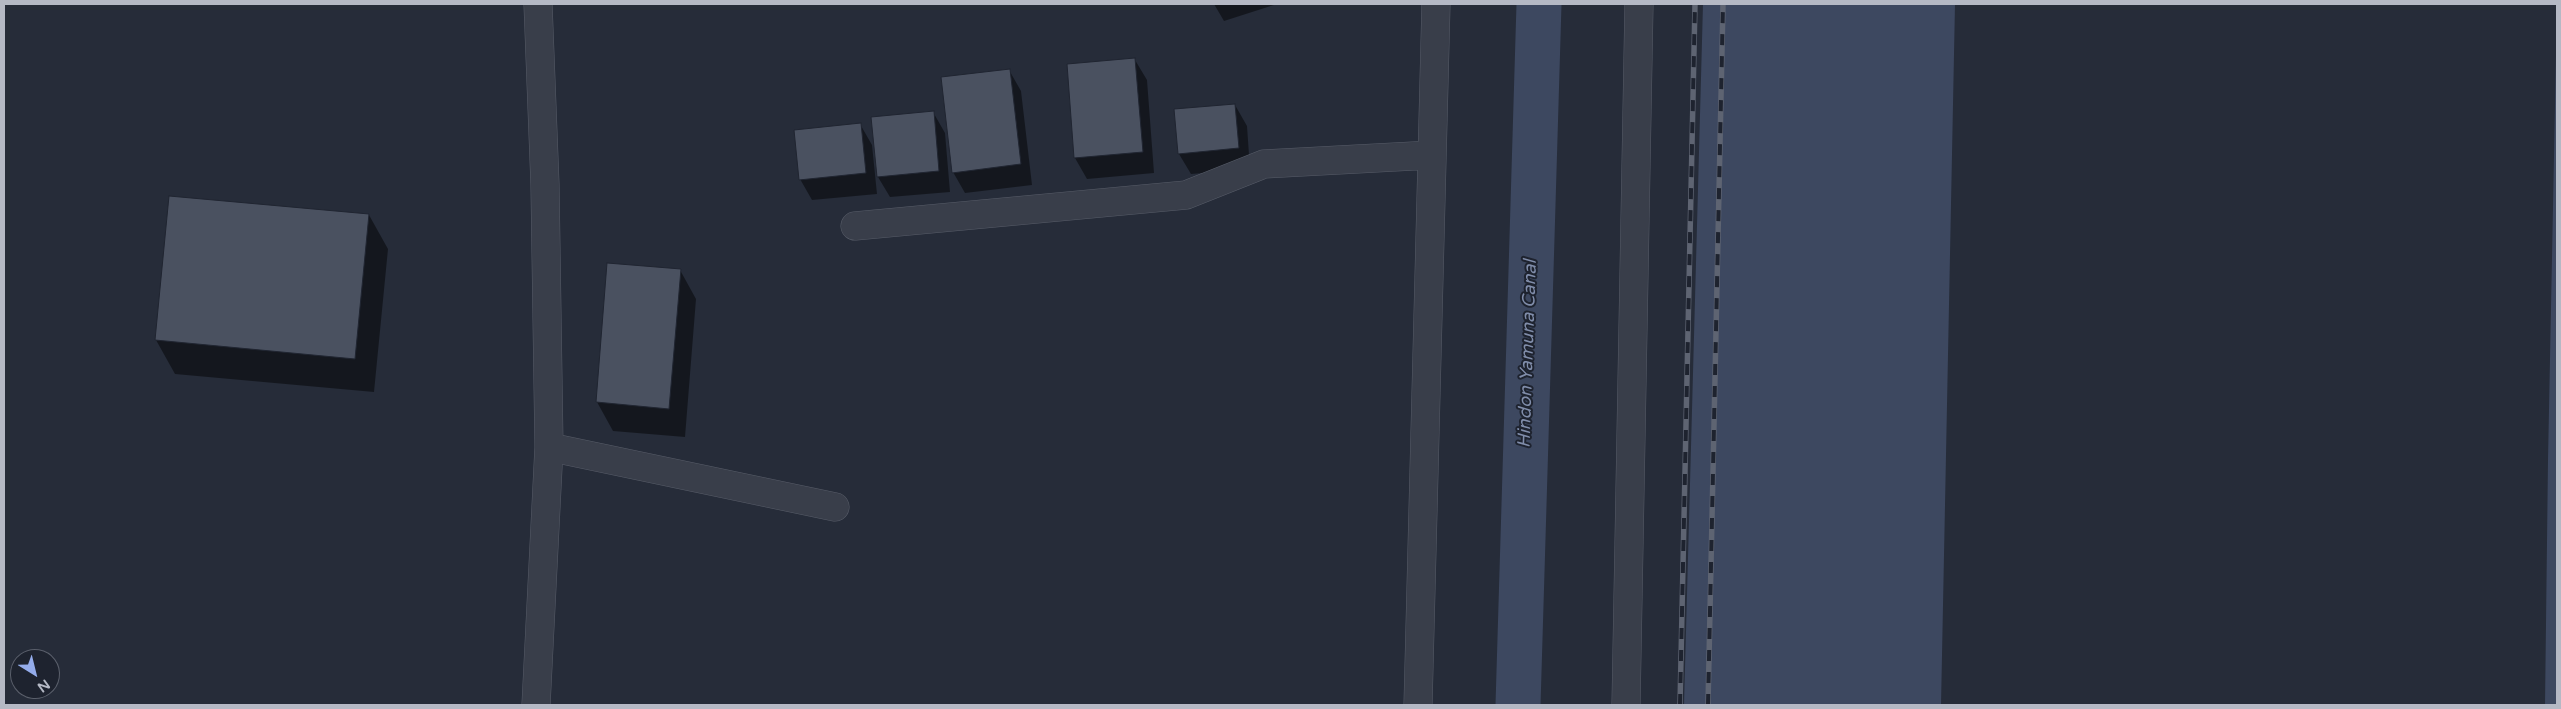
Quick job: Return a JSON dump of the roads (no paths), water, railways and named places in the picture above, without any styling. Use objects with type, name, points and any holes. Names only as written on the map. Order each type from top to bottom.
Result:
[{"type":"street","points":[[536,705],[549,447],[545,185],[538,4]]},
{"type":"street","points":[[1418,705],[1436,4]]},
{"type":"street","points":[[1626,705],[1639,4]]},
{"type":"street","points":[[855,226],[1186,196],[1264,164],[1432,155]]},
{"type":"street","points":[[549,447],[835,507]]},
{"type":"water","points":[[1703,4],[1955,4],[1941,705],[1684,705]]},
{"type":"water","points":[[2557,4],[2557,705],[2545,705],[2548,460]]},
{"type":"waterway","name":"Hindon Yamuna Canal","points":[[1518,705],[1539,4]]},
{"type":"railway","points":[[1680,705],[1695,4]]},
{"type":"railway","points":[[1708,705],[1723,4]]}]
